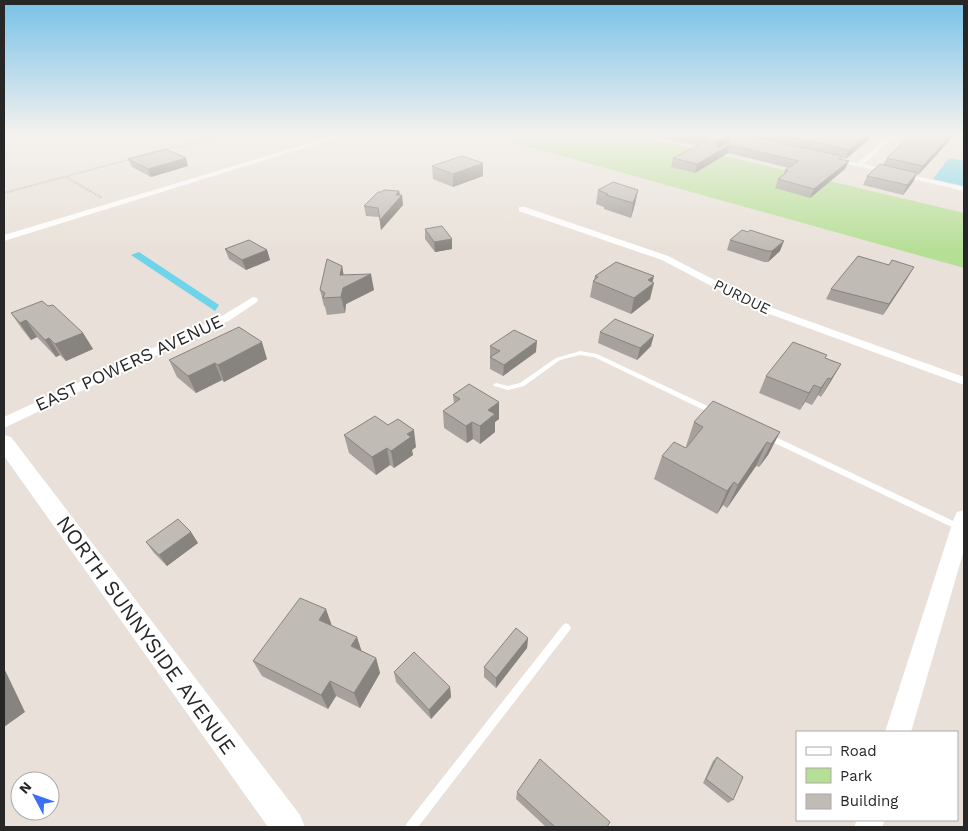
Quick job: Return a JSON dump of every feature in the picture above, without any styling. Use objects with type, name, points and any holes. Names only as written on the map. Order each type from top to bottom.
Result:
[{"type":"main road","name":"NORTH SUNNYSIDE AVENUE","points":[[4,442],[288,827]]},
{"type":"street","points":[[4,238],[219,173]]},
{"type":"street","points":[[893,173],[964,189]]},
{"type":"street","name":"PURDUE","points":[[522,209],[665,258],[758,306],[964,382]]},
{"type":"street","name":"EAST POWERS AVENUE","points":[[4,423],[226,318],[253,300]]},
{"type":"street","points":[[898,731],[963,523]]},
{"type":"lane","points":[[496,386],[508,388],[522,385],[558,359],[580,353],[595,355],[721,415]]},
{"type":"lane","points":[[757,432],[963,523]]},
{"type":"lane","points":[[410,827],[566,628]]},
{"type":"path","points":[[4,193],[79,173]]},
{"type":"path","points":[[66,176],[114,205]]},
{"type":"green space","points":[[623,173],[794,173],[964,213],[964,268]]},
{"type":"water","points":[[938,173],[964,173],[964,186],[933,179]]},
{"type":"water","points":[[139,252],[219,305],[215,311],[131,255]]},
{"type":"building","points":[[786,173],[834,173],[814,189],[778,179]]},
{"type":"building","points":[[870,173],[917,173],[907,185],[867,176]]},
{"type":"building","points":[[613,182],[638,190],[633,203],[606,195],[608,194],[598,190]]},
{"type":"building","points":[[384,190],[399,191],[396,195],[402,195],[380,220],[378,208],[364,206],[378,192]]},
{"type":"building","points":[[442,226],[452,239],[434,242],[425,229]]},
{"type":"building","points":[[742,230],[748,232],[750,230],[784,241],[772,251],[767,251],[730,240]]},
{"type":"building","points":[[249,240],[267,250],[242,260],[225,249]]},
{"type":"building","points":[[858,256],[889,265],[892,260],[914,267],[889,304],[831,289]]},
{"type":"building","points":[[327,259],[342,266],[340,275],[371,274],[343,288],[341,297],[323,298],[325,293],[320,290]]},
{"type":"building","points":[[616,262],[654,276],[648,280],[654,283],[634,298],[593,281],[598,277],[595,276]]},
{"type":"building","points":[[42,301],[48,306],[53,305],[83,333],[55,344],[49,338],[45,340],[26,320],[20,323],[11,313]]},
{"type":"building","points":[[615,319],[654,335],[640,348],[600,332]]},
{"type":"building","points":[[239,327],[262,342],[218,365],[215,363],[188,376],[169,360]]},
{"type":"building","points":[[514,330],[537,341],[504,365],[490,357],[500,351],[490,346]]},
{"type":"building","points":[[793,342],[827,355],[825,358],[841,364],[831,379],[828,378],[821,388],[814,385],[809,393],[766,376]]},
{"type":"building","points":[[469,384],[499,402],[488,410],[495,414],[480,426],[472,422],[466,426],[443,411],[460,399],[453,395]]},
{"type":"building","points":[[713,401],[780,432],[771,444],[767,442],[738,485],[734,482],[727,491],[662,456],[674,442],[686,448],[703,427],[694,422]]},
{"type":"building","points":[[375,416],[388,425],[398,419],[414,430],[407,434],[411,437],[391,451],[387,448],[372,457],[344,435]]},
{"type":"building","points":[[178,519],[191,532],[159,555],[146,542]]},
{"type":"building","points":[[300,598],[326,609],[319,620],[357,637],[351,646],[376,658],[354,693],[330,681],[321,695],[253,661]]},
{"type":"building","points":[[516,628],[528,638],[496,678],[484,667]]},
{"type":"building","points":[[414,652],[450,687],[429,710],[394,672]]},
{"type":"building","points":[[717,757],[743,777],[733,800],[706,779]]},
{"type":"building","points":[[540,759],[610,822],[607,827],[555,827],[517,792]]}]
